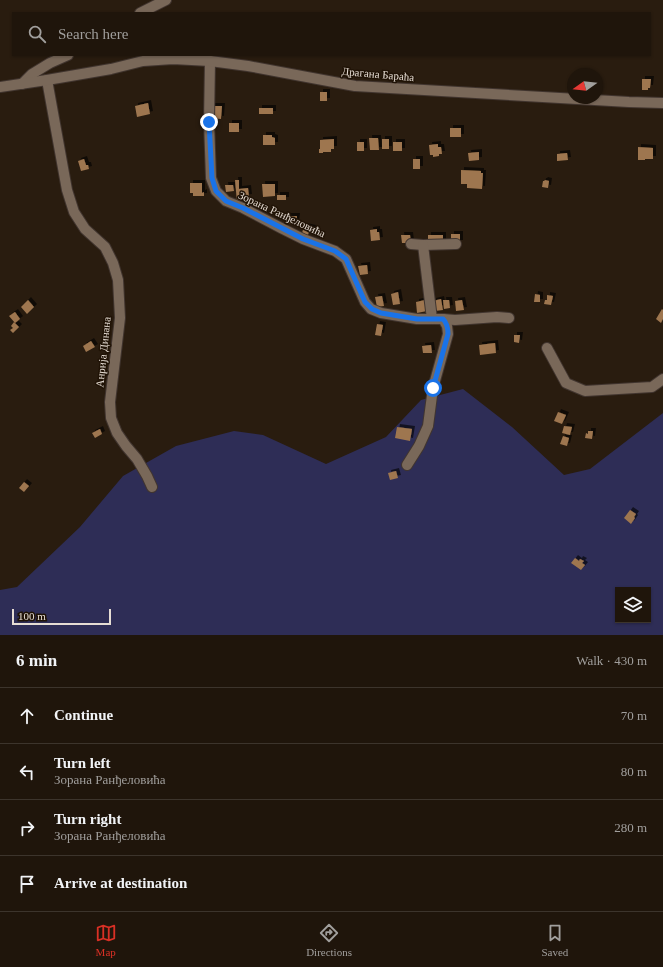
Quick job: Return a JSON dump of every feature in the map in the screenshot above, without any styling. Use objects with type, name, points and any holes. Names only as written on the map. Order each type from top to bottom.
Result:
[{"type":"street","points":[[142,12],[166,0]]},
{"type":"street","points":[[22,84],[32,74],[50,63],[66,56]]},
{"type":"street","name":"Драгана Бараћа","points":[[0,86],[111,70],[143,61],[173,59],[210,60],[355,86],[629,102],[663,102]]},
{"type":"street","name":"Зорана Ранђеловића","points":[[210,60],[209,122],[212,178],[216,191],[226,201],[243,208],[303,239],[335,251],[346,259],[365,302],[372,309],[381,313],[417,319],[455,320],[497,317],[508,318]]},
{"type":"street","name":"Анрија Динана","points":[[47,80],[67,190],[74,212],[85,229],[104,247],[113,263],[118,280],[120,318],[110,402],[111,418],[117,433],[148,476],[152,487]]},
{"type":"street","points":[[412,244],[456,244]]},
{"type":"street","points":[[407,465],[419,446],[428,426],[433,388],[448,334],[447,326],[437,319],[423,245]]},
{"type":"street","points":[[547,348],[566,383],[585,391],[652,387],[663,379]]},
{"type":"shaded area","points":[[463,389],[512,427],[564,475],[590,469],[663,413],[663,635],[0,635],[0,590],[17,587],[80,527],[123,476],[176,446],[234,431],[263,435],[326,464],[386,437],[421,400]]},
{"type":"building","points":[[642,79],[651,79],[650,88],[648,88],[648,90],[642,90]]},
{"type":"building","points":[[320,92],[327,92],[327,101],[320,101]]},
{"type":"building","points":[[148,103],[150,114],[137,117],[135,106]]},
{"type":"building","points":[[212,106],[222,106],[221,119],[212,118]]},
{"type":"building","points":[[259,108],[273,108],[273,114],[259,114]]},
{"type":"building","points":[[229,123],[239,123],[239,132],[229,132]]},
{"type":"building","points":[[450,128],[461,128],[461,137],[450,137]]},
{"type":"building","points":[[263,135],[272,135],[272,137],[275,138],[275,145],[263,145]]},
{"type":"building","points":[[369,138],[378,138],[379,150],[370,150]]},
{"type":"building","points":[[334,139],[334,149],[331,149],[331,152],[319,153],[320,140]]},
{"type":"building","points":[[382,139],[389,139],[389,149],[382,149]]},
{"type":"building","points":[[357,142],[364,142],[364,151],[357,151]]},
{"type":"building","points":[[393,142],[402,142],[402,151],[393,151]]},
{"type":"building","points":[[438,144],[438,147],[441,147],[442,154],[433,157],[433,155],[430,155],[429,145]]},
{"type":"building","points":[[638,147],[653,148],[653,159],[638,160]]},
{"type":"building","points":[[479,152],[479,160],[469,161],[468,153]]},
{"type":"building","points":[[567,153],[568,160],[557,161],[557,154]]},
{"type":"building","points":[[84,159],[89,169],[81,171],[78,161]]},
{"type":"building","points":[[413,159],[420,159],[420,169],[413,169]]},
{"type":"building","points":[[461,170],[481,171],[481,173],[483,173],[482,189],[467,188],[467,184],[461,184]]},
{"type":"building","points":[[235,180],[239,180],[239,189],[248,188],[249,197],[240,198],[240,202],[237,202]]},
{"type":"building","points":[[543,181],[549,181],[548,188],[542,187]]},
{"type":"building","points":[[190,183],[202,183],[202,193],[204,192],[204,196],[193,196],[193,193],[190,193]]},
{"type":"building","points":[[262,184],[275,184],[275,196],[263,197]]},
{"type":"building","points":[[225,185],[233,185],[234,191],[226,192]]},
{"type":"building","points":[[277,195],[286,195],[286,200],[277,200]]},
{"type":"building","points":[[286,216],[297,216],[296,224],[286,223]]},
{"type":"building","points":[[304,226],[313,228],[312,232],[309,232],[308,235],[302,233]]},
{"type":"building","points":[[377,229],[380,240],[371,241],[370,230]]},
{"type":"building","points":[[451,234],[460,234],[460,243],[451,243]]},
{"type":"building","points":[[401,235],[410,235],[411,243],[402,243]]},
{"type":"building","points":[[428,235],[443,235],[443,243],[428,243]]},
{"type":"building","points":[[367,265],[368,274],[360,275],[358,266]]},
{"type":"building","points":[[398,292],[400,304],[393,305],[391,294]]},
{"type":"building","points":[[535,294],[540,295],[540,302],[534,302]]},
{"type":"building","points":[[547,295],[553,296],[551,305],[544,304],[545,300],[547,300]]},
{"type":"building","points":[[382,296],[384,306],[377,307],[375,297]]},
{"type":"building","points":[[441,299],[443,310],[435,311],[433,301]]},
{"type":"building","points":[[28,300],[34,307],[27,314],[21,307]]},
{"type":"building","points":[[425,300],[427,311],[417,313],[416,302]]},
{"type":"building","points":[[443,300],[449,300],[450,308],[444,309]]},
{"type":"building","points":[[462,300],[464,310],[456,311],[455,301]]},
{"type":"building","points":[[662,309],[663,319],[661,323],[656,319]]},
{"type":"building","points":[[15,312],[20,319],[15,323],[9,316]]},
{"type":"building","points":[[14,322],[19,327],[13,333],[10,330],[13,328],[11,326]]},
{"type":"building","points":[[377,324],[383,325],[381,336],[375,335]]},
{"type":"building","points":[[514,335],[520,335],[519,343],[514,342]]},
{"type":"building","points":[[91,341],[95,347],[86,352],[83,346]]},
{"type":"building","points":[[495,343],[496,353],[480,355],[479,345]]},
{"type":"building","points":[[431,345],[432,353],[423,353],[422,346]]},
{"type":"building","points":[[558,412],[566,415],[562,424],[554,421]]},
{"type":"building","points":[[564,426],[572,427],[570,435],[562,433]]},
{"type":"building","points":[[397,427],[412,429],[410,441],[395,438]]},
{"type":"building","points":[[100,429],[102,434],[95,438],[92,433]]},
{"type":"building","points":[[588,431],[593,431],[592,439],[585,438]]},
{"type":"building","points":[[563,436],[569,438],[567,446],[560,444]]},
{"type":"building","points":[[396,471],[398,478],[390,480],[388,473]]},
{"type":"building","points":[[24,482],[29,486],[24,492],[19,488]]},
{"type":"building","points":[[630,510],[636,514],[631,524],[624,518]]},
{"type":"building","points":[[575,558],[579,561],[580,559],[584,561],[582,563],[585,565],[581,570],[571,563]]},
{"type":"route","points":[[209,122],[212,178],[216,191],[226,201],[243,208],[303,239],[335,251],[346,259],[365,302],[372,309],[381,313],[417,319],[443,319],[447,326],[448,334],[433,388]]}]
